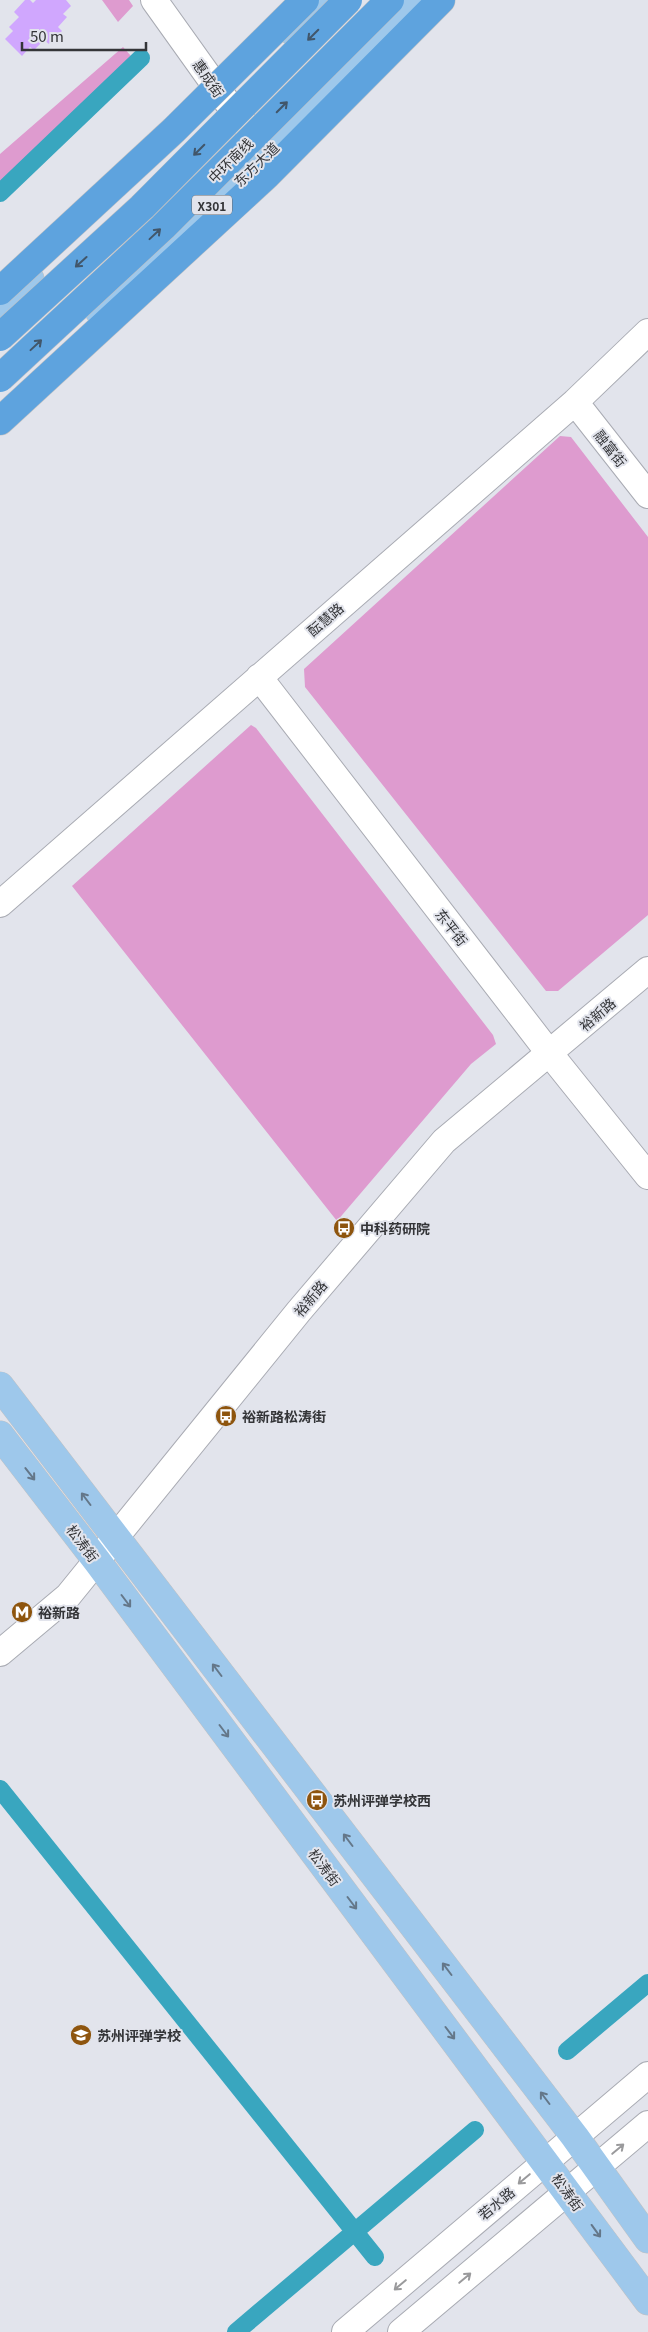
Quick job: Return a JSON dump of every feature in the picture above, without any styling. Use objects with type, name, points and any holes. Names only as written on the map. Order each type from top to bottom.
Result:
[{"type":"highway","points":[[0,291],[174,130],[305,0]]},
{"type":"highway","points":[[0,337],[142,207],[348,0]]},
{"type":"highway","name":"中环南线","points":[[0,378],[163,227],[390,0]]},
{"type":"highway","points":[[0,421],[267,175],[441,0]]},
{"type":"main road","points":[[0,307],[224,98],[322,0]]},
{"type":"main road","name":"东方大道","points":[[0,405],[268,153],[420,0]]},
{"type":"main road","points":[[0,1386],[575,2137],[648,2239]]},
{"type":"main road","name":"松涛街","points":[[0,1435],[546,2162],[648,2301]]},
{"type":"street","name":"惠成街","points":[[154,0],[224,98],[268,153]]},
{"type":"street","name":"酝慧路","points":[[0,904],[575,402],[648,332]]},
{"type":"street","name":"融富街","points":[[575,402],[648,495]]},
{"type":"street","name":"东平街","points":[[259,678],[550,1054],[648,1176]]},
{"type":"street","name":"裕新路","points":[[0,1653],[68,1596],[299,1311],[444,1141],[648,970]]},
{"type":"street","name":"若水路","points":[[345,2332],[648,2075]]},
{"type":"street","points":[[401,2332],[648,2124]]},
{"type":"shaded area","points":[[102,0],[129,0],[133,6],[118,22]]},
{"type":"shaded area","points":[[123,47],[139,65],[0,183],[0,154]]},
{"type":"shaded area","points":[[560,436],[571,437],[648,537],[648,915],[558,991],[546,991],[305,687],[304,669]]},
{"type":"shaded area","points":[[251,725],[256,728],[493,1035],[496,1044],[471,1064],[337,1221],[72,886]]},
{"type":"building","points":[[25,0],[30,0],[33,3],[36,0],[66,0],[71,6],[63,14],[67,17],[58,27],[62,31],[49,44],[44,40],[34,50],[30,47],[22,56],[5,39],[13,31],[9,27],[19,17],[14,12]]},
{"type":"waterway","points":[[0,193],[141,58]]},
{"type":"waterway","points":[[0,1789],[375,2257]]},
{"type":"waterway","points":[[567,2051],[648,1983]]},
{"type":"waterway","points":[[236,2332],[475,2130]]},
{"type":"place","name":"中科药研院","points":[[344,1228]]},
{"type":"place","name":"裕新路松涛街","points":[[226,1416]]},
{"type":"place","name":"裕新路","points":[[22,1612]]},
{"type":"place","name":"苏州评弹学校西","points":[[317,1800]]},
{"type":"place","name":"苏州评弹学校","points":[[81,2035]]}]
